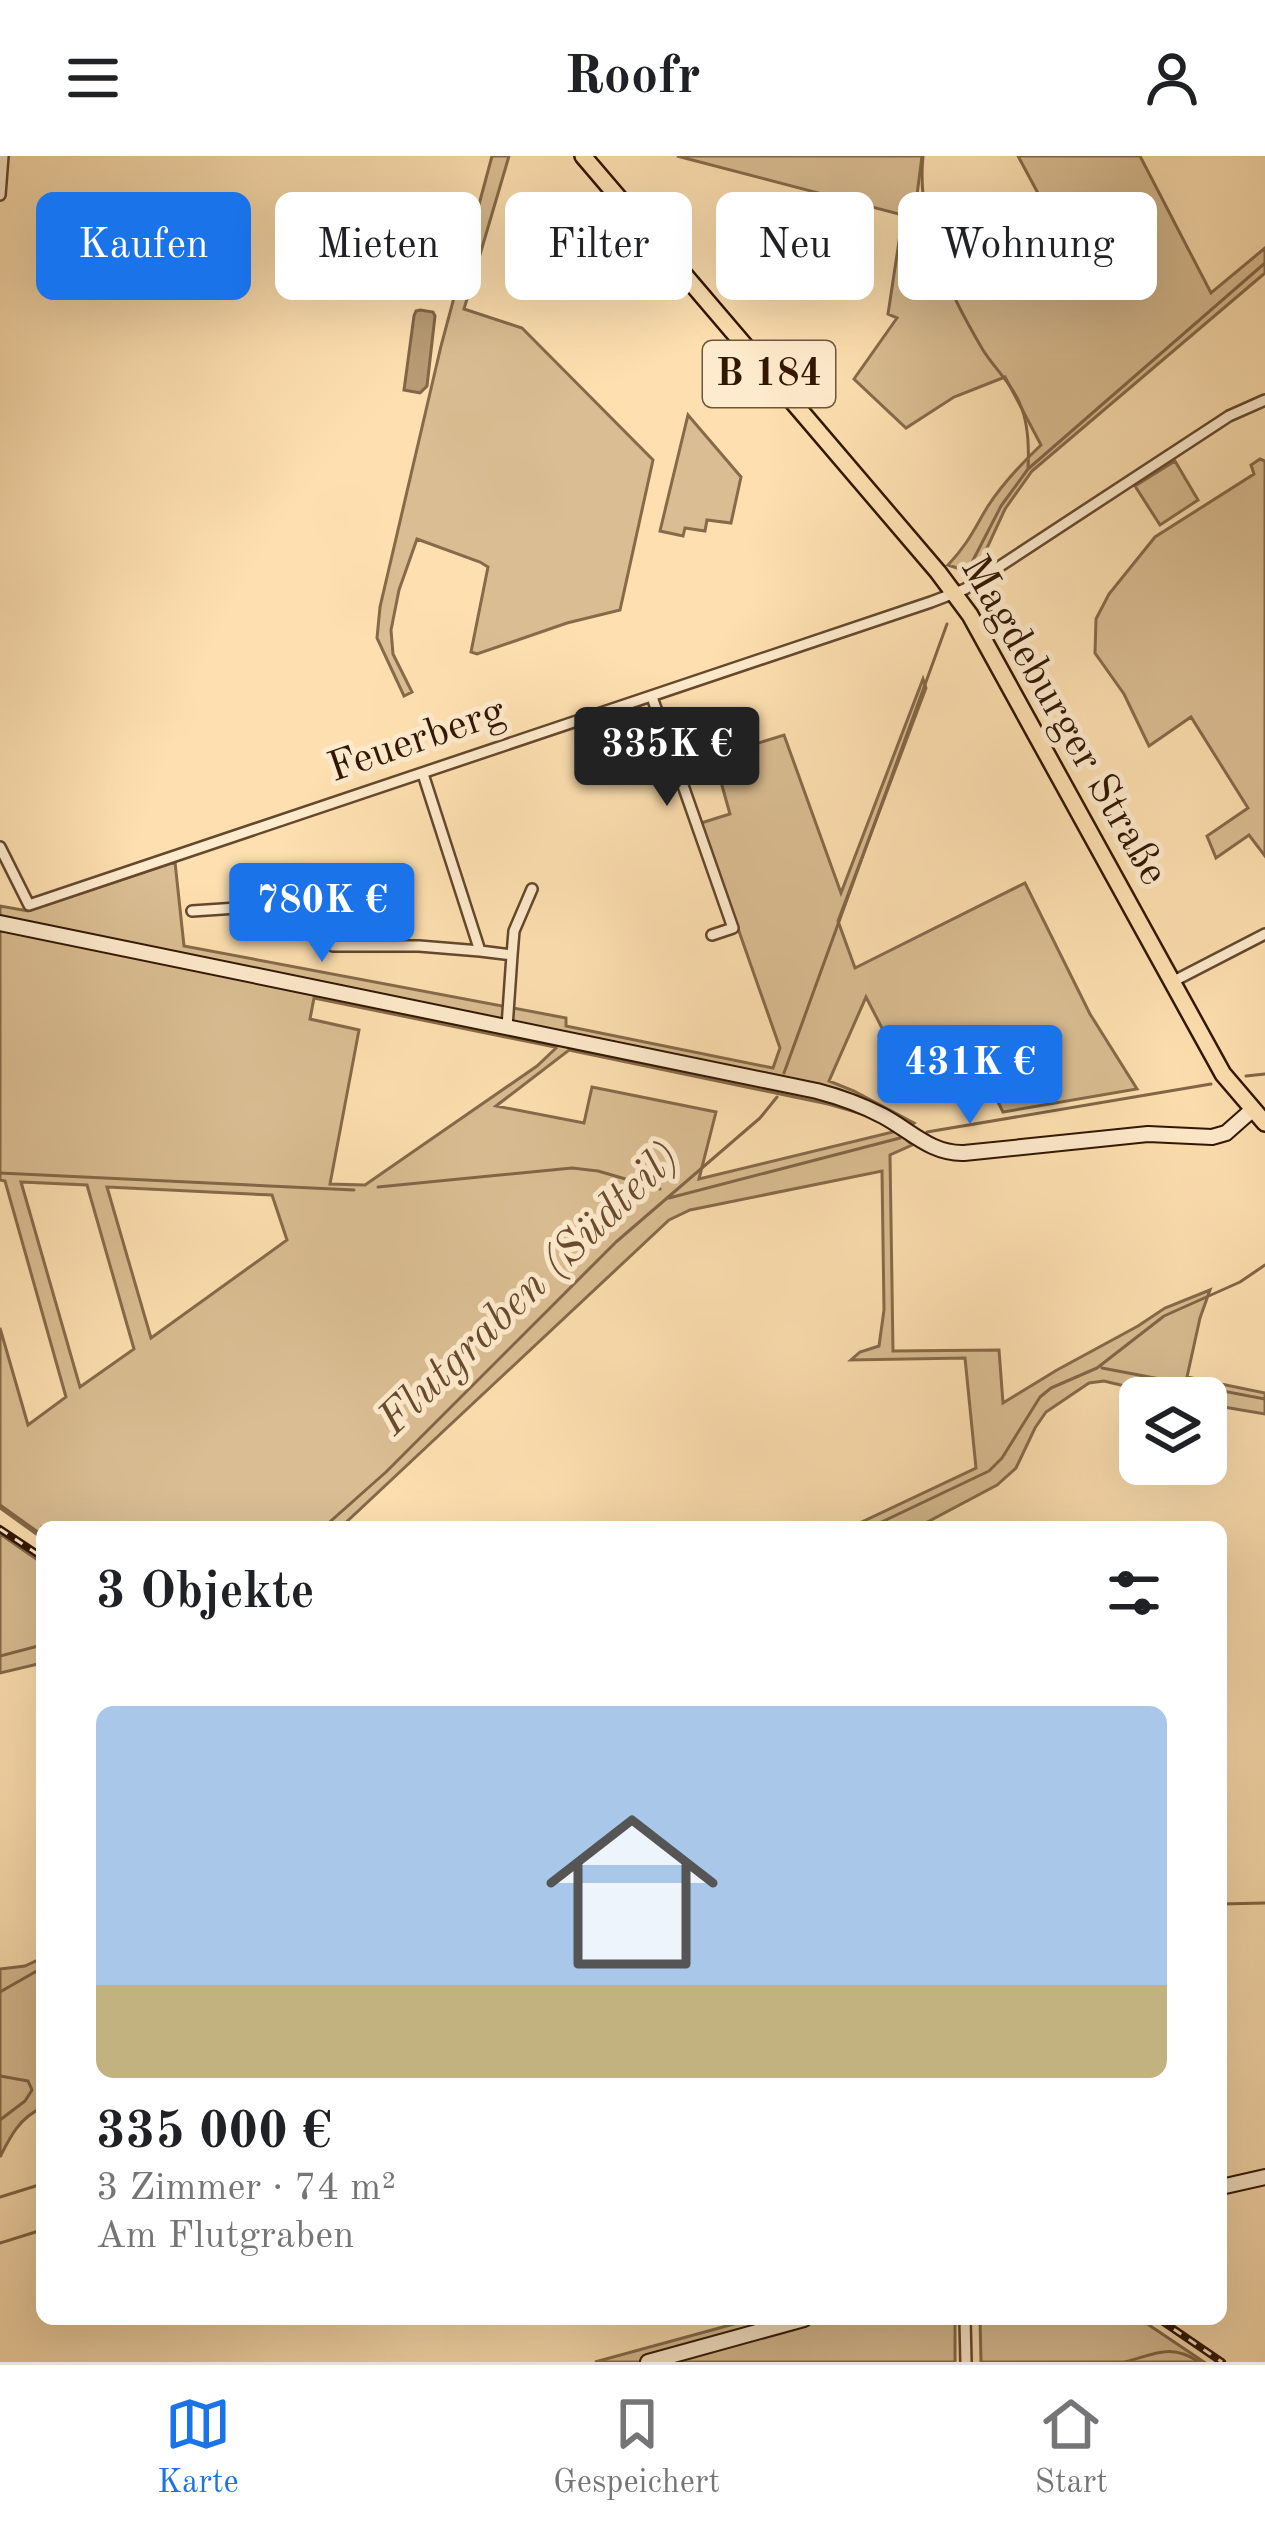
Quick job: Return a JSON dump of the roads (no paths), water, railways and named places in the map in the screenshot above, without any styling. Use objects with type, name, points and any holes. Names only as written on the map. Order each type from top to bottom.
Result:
[{"type":"main road","name":"Magdeburger Straße","points":[[583,156],[954,592],[1228,1081],[1265,1124]]},
{"type":"street","points":[[0,195],[3,156]]},
{"type":"street","name":"Feuerberg","points":[[0,847],[29,904],[965,589],[1228,416],[1265,400]]},
{"type":"street","points":[[652,697],[733,928],[712,935]]},
{"type":"street","points":[[423,774],[480,951]]},
{"type":"street","points":[[507,1027],[514,932],[532,890]]},
{"type":"street","points":[[193,911],[312,903],[326,913],[327,938],[333,946],[419,946],[512,956]]},
{"type":"street","points":[[0,923],[818,1091],[850,1101],[953,1154],[1148,1134],[1212,1137],[1226,1133],[1252,1111]]},
{"type":"street","points":[[1172,982],[1265,934]]},
{"type":"street","points":[[1227,2186],[1265,2177]]},
{"type":"street","points":[[648,2362],[782,2325]]},
{"type":"street","points":[[964,2325],[966,2362]]},
{"type":"waterway","points":[[923,156],[924,207],[937,257],[970,328],[1020,404],[1028,469]]},
{"type":"waterway","name":"Flutgraben (Südteil)","points":[[968,570],[1001,506],[1028,469],[1265,263]]},
{"type":"waterway","name":"Flutgraben (Südteil)","points":[[784,1073],[947,624]]},
{"type":"waterway","points":[[1246,1076],[1265,1074]]},
{"type":"waterway","points":[[927,1132],[1211,1084]]},
{"type":"waterway","name":"Flutgraben (Südteil)","points":[[331,1521],[616,1242],[760,1118],[777,1097]]},
{"type":"waterway","points":[[669,1198],[900,1138]]},
{"type":"waterway","points":[[378,1187],[572,1168],[660,1189]]},
{"type":"waterway","points":[[0,1173],[354,1190]]},
{"type":"waterway","points":[[884,1521],[989,1471],[1051,1388],[1097,1368],[1164,1316],[1240,1282],[1265,1265]]},
{"type":"waterway","points":[[1102,1368],[1265,1399]]},
{"type":"waterway","points":[[0,1505],[36,1531]]},
{"type":"waterway","points":[[0,1656],[36,1647]]},
{"type":"waterway","points":[[1227,1904],[1265,1903]]},
{"type":"waterway","points":[[0,1992],[36,1971]]},
{"type":"waterway","points":[[0,2076],[28,2081],[32,2090],[0,2120]]},
{"type":"waterway","points":[[0,2197],[36,2186]]},
{"type":"waterway","points":[[0,2243],[36,2232]]},
{"type":"waterway","points":[[1125,2362],[1171,2352],[1199,2362]]},
{"type":"railway","points":[[0,1529],[36,1553]]},
{"type":"railway","points":[[1168,2325],[1222,2362]]}]
